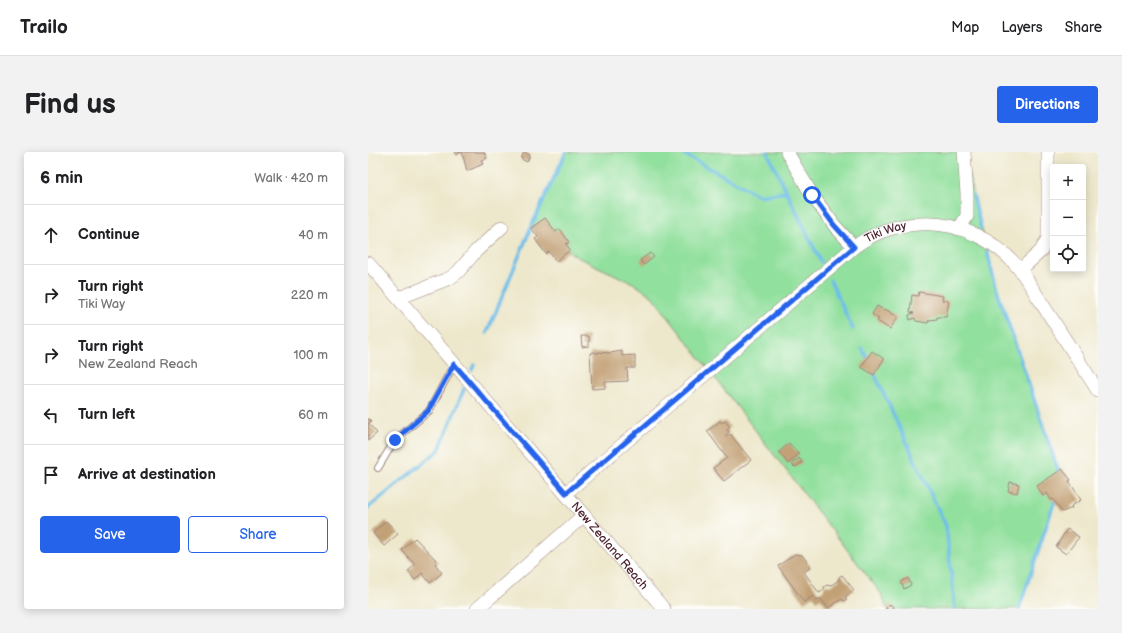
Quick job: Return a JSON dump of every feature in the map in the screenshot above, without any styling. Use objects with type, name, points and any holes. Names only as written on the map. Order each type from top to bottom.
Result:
[{"type":"street","points":[[787,152],[812,195],[834,225],[854,247]]},
{"type":"street","points":[[959,229],[967,216],[964,152]]},
{"type":"street","points":[[1020,270],[1041,251],[1048,238],[1048,152]]},
{"type":"street","name":"Tiki Way","points":[[566,493],[854,247],[880,232],[898,226],[927,223],[959,229],[989,242],[1020,270],[1098,390]]},
{"type":"street","points":[[399,298],[450,278],[458,272],[476,251],[502,227]]},
{"type":"street","name":"New Zealand Reach","points":[[368,263],[664,609]]},
{"type":"street","points":[[477,609],[584,515]]},
{"type":"lane","points":[[378,468],[395,440],[428,411],[454,364]]},
{"type":"green space","points":[[566,152],[963,152],[997,290],[1062,479],[1019,609],[887,609],[882,595],[652,296],[633,283],[577,257],[532,225]]},
{"type":"building","points":[[454,152],[462,152],[456,155]]},
{"type":"building","points":[[462,152],[484,152],[487,158],[481,160],[483,164],[467,171]]},
{"type":"building","points":[[524,152],[530,155],[527,162],[521,159]]},
{"type":"building","points":[[545,218],[556,232],[560,229],[569,242],[566,244],[570,250],[556,261],[549,252],[546,254],[535,239],[538,237],[531,228]]},
{"type":"building","points":[[650,253],[654,257],[644,265],[640,260]]},
{"type":"building","points":[[919,292],[943,296],[942,300],[949,301],[946,317],[937,317],[937,319],[929,320],[928,323],[916,321],[915,318],[910,320],[909,315],[914,313],[910,312],[912,295],[918,296]]},
{"type":"building","points":[[877,306],[898,317],[890,329],[877,321],[879,319],[872,314]]},
{"type":"building","points":[[581,336],[589,336],[589,346],[582,347]]},
{"type":"building","points":[[622,351],[622,356],[635,355],[635,368],[627,368],[628,381],[605,382],[605,388],[592,389],[590,353],[595,352],[597,354],[598,352],[610,353]]},
{"type":"building","points":[[872,351],[884,359],[874,375],[861,367]]},
{"type":"building","points":[[368,418],[371,421],[369,424],[377,433],[368,441]]},
{"type":"building","points":[[720,421],[722,423],[725,421],[730,427],[727,429],[729,432],[725,436],[726,437],[730,434],[751,460],[724,481],[713,468],[727,458],[707,431]]},
{"type":"building","points":[[789,443],[799,454],[788,464],[779,452]]},
{"type":"building","points":[[799,458],[802,462],[796,467],[793,466],[792,463]]},
{"type":"building","points":[[1062,469],[1071,480],[1069,481],[1081,500],[1071,506],[1072,508],[1062,512],[1047,493],[1043,496],[1037,486]]},
{"type":"building","points":[[1010,482],[1019,484],[1017,493],[1008,491]]},
{"type":"building","points":[[386,521],[398,534],[384,546],[373,533]]},
{"type":"building","points":[[1067,529],[1079,537],[1066,554],[1056,547]]},
{"type":"building","points":[[415,538],[438,562],[435,564],[442,573],[430,583],[422,573],[415,580],[408,571],[415,565],[402,550]]},
{"type":"building","points":[[795,554],[802,555],[811,567],[804,572],[819,593],[824,590],[824,587],[827,585],[830,586],[839,580],[839,577],[842,575],[854,590],[845,597],[847,599],[844,601],[842,599],[828,608],[820,598],[817,601],[813,596],[804,602],[778,566]]},
{"type":"building","points":[[908,578],[911,585],[904,589],[901,582]]},
{"type":"building","points":[[890,604],[895,609],[885,609]]},
{"type":"waterway","points":[[487,333],[532,225],[566,152]]},
{"type":"waterway","points":[[680,152],[760,196],[787,192]]},
{"type":"waterway","points":[[767,152],[821,262]]},
{"type":"waterway","points":[[973,195],[981,228]]},
{"type":"waterway","points":[[987,251],[997,290],[1060,476]]},
{"type":"waterway","points":[[830,280],[853,329]]},
{"type":"waterway","points":[[862,348],[869,362]]},
{"type":"waterway","points":[[472,370],[474,365]]},
{"type":"waterway","points":[[873,371],[946,526],[955,609]]},
{"type":"waterway","points":[[368,508],[439,450],[464,389]]},
{"type":"waterway","points":[[1019,609],[1056,497]]},
{"type":"route","points":[[395,440],[428,411],[454,364],[566,493],[854,247],[834,225],[812,195]]}]
